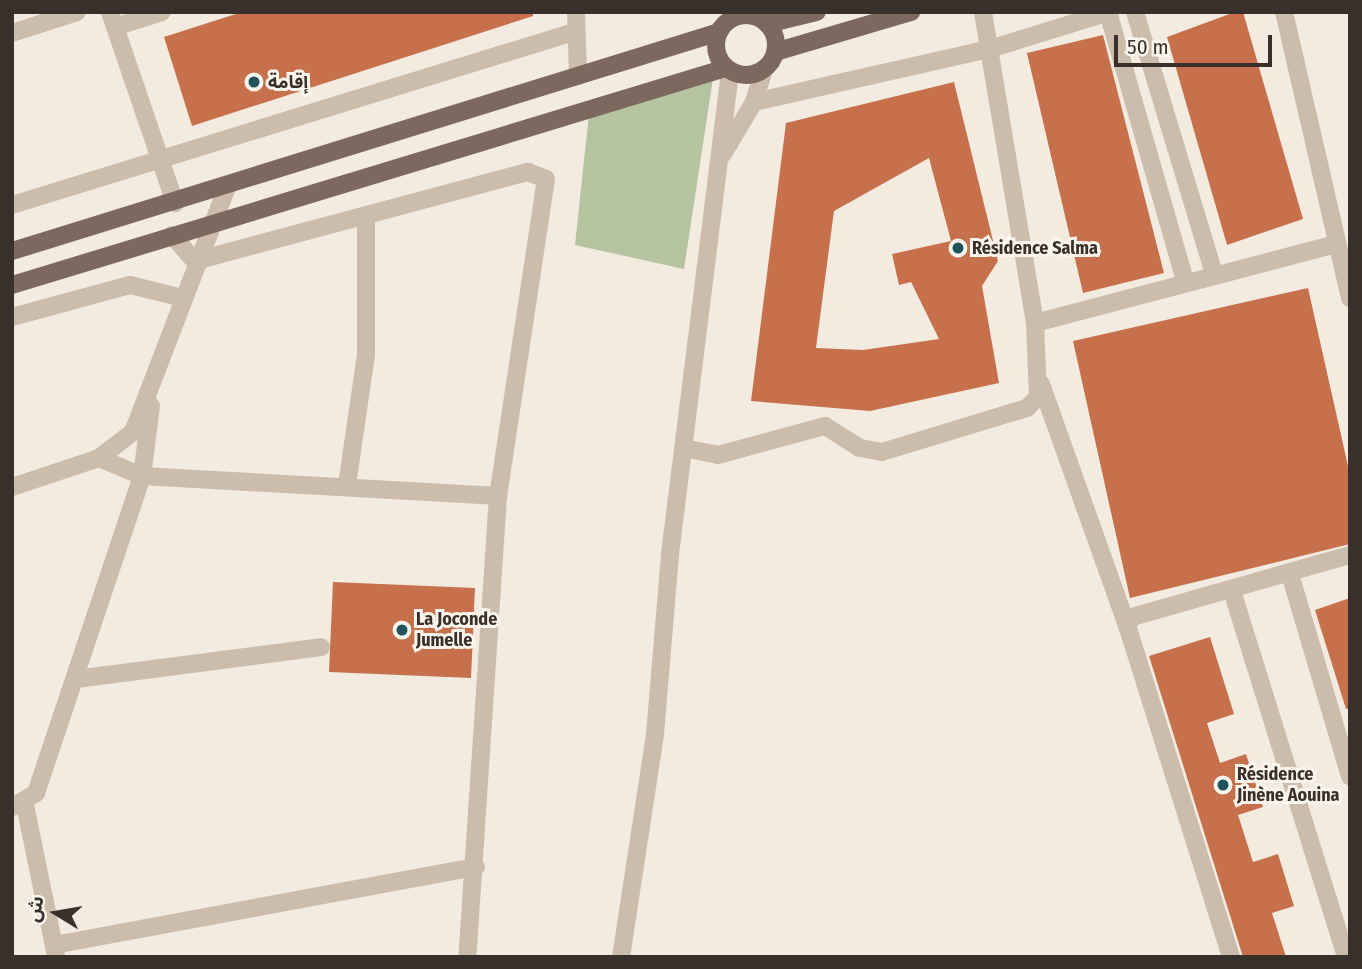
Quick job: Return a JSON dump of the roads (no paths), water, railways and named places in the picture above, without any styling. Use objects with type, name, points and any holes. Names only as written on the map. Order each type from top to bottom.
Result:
[{"type":"main road","points":[[12,251],[719,32],[741,14],[767,24],[817,12]]},
{"type":"main road","points":[[719,32],[716,52],[728,70],[741,75],[764,69],[775,52],[911,12]]},
{"type":"main road","points":[[767,24],[775,52]]},
{"type":"main road","points":[[12,285],[218,220],[728,70]]},
{"type":"street","points":[[12,33],[78,12]]},
{"type":"street","points":[[162,12],[113,20],[174,203]]},
{"type":"street","points":[[576,12],[574,32],[578,76]]},
{"type":"street","points":[[983,12],[1035,323],[1041,384],[1127,626],[1231,957]]},
{"type":"street","points":[[754,102],[990,49],[1108,12],[1185,281]]},
{"type":"street","points":[[1135,12],[1214,273]]},
{"type":"street","points":[[1284,12],[1350,298]]},
{"type":"street","points":[[12,205],[162,163],[574,32]]},
{"type":"street","points":[[721,157],[754,102],[764,69]]},
{"type":"street","points":[[621,957],[656,734],[683,448],[721,157],[728,70]]},
{"type":"street","points":[[195,261],[366,218],[528,172],[547,179],[498,496],[476,867],[467,957]]},
{"type":"street","points":[[12,487],[99,458],[133,432],[153,386],[195,261],[218,220],[228,185]]},
{"type":"street","points":[[347,485],[366,355],[366,218]]},
{"type":"street","points":[[172,235],[195,261]]},
{"type":"street","points":[[1035,323],[1214,273],[1337,244]]},
{"type":"street","points":[[12,317],[130,285],[183,298]]},
{"type":"street","points":[[683,448],[718,455],[825,426],[860,448],[882,452],[1027,408],[1041,384]]},
{"type":"street","points":[[153,386],[142,475],[36,793],[19,806],[55,951],[476,867]]},
{"type":"street","points":[[99,458],[142,475],[498,496]]},
{"type":"street","points":[[1127,626],[1132,617],[1233,594],[1350,555]]},
{"type":"street","points":[[1290,574],[1350,776]]},
{"type":"street","points":[[1233,594],[1346,957]]},
{"type":"street","points":[[76,679],[321,648]]},
{"type":"place","name":"إقامة","points":[[254,82]]},
{"type":"place","name":"Résidence Salma","points":[[958,248]]},
{"type":"place","name":"La Joconde Jumelle","points":[[402,630]]},
{"type":"place","name":"Résidence Jinène Aouina","points":[[1223,785]]}]
